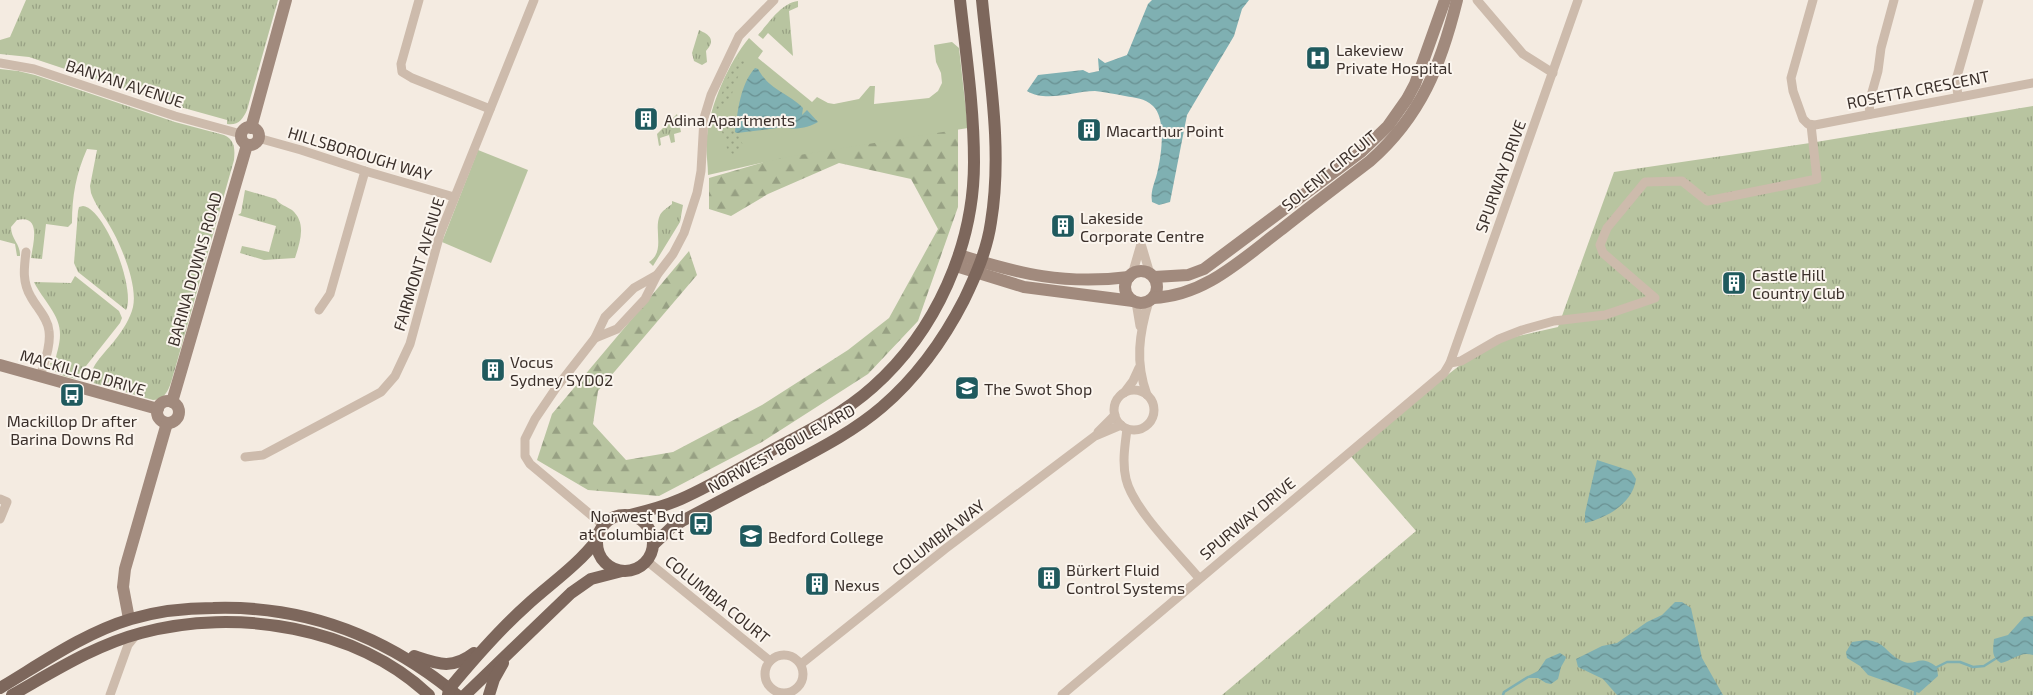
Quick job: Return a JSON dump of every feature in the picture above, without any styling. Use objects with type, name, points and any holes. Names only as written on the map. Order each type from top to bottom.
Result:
[{"type":"main road","name":"NORWEST BOULEVARD","points":[[630,515],[681,499],[811,430],[858,399],[892,367],[919,334],[935,310],[958,261],[971,202],[974,161],[960,0]]},
{"type":"main road","name":"NORWEST BOULEVARD","points":[[653,545],[672,527],[823,447],[858,426],[903,387],[935,349],[949,328],[979,268],[992,220],[995,137],[982,0]]},
{"type":"main road","points":[[0,688],[68,648],[98,632],[129,619],[194,608],[277,611],[334,624],[381,644],[434,663],[448,664],[470,657],[526,605],[581,559],[596,540],[604,525],[614,517],[630,515],[640,519],[649,528],[653,545],[647,561],[632,570],[591,579],[565,598],[465,695]]},
{"type":"main road","points":[[596,540],[597,548],[603,560],[610,567],[622,571]]},
{"type":"main road","points":[[129,619],[136,624],[181,625],[223,622],[247,623],[309,631],[331,638],[374,658],[398,672],[430,695]]},
{"type":"main road","points":[[12,695],[82,656],[141,633],[181,625]]},
{"type":"main road","points":[[381,644],[418,664],[451,693],[497,633]]},
{"type":"main road","points":[[489,695],[494,679],[512,648]]},
{"type":"street","name":"BARINA DOWNS ROAD","points":[[172,402],[249,136],[286,0]]},
{"type":"street","points":[[419,0],[401,64],[402,72],[412,78],[490,109]]},
{"type":"street","name":"FAIRMONT AVENUE","points":[[245,457],[263,454],[370,398],[389,384],[400,367],[412,337],[440,234],[534,0]]},
{"type":"street","points":[[595,338],[617,329],[645,299],[657,275],[673,254],[693,212],[701,171],[704,118],[711,95],[739,36],[774,0]]},
{"type":"street","name":"SOLENT CIRCUIT","points":[[1152,275],[1188,276],[1204,269],[1373,142],[1398,113],[1415,84],[1445,0]]},
{"type":"street","name":"SOLENT CIRCUIT","points":[[958,261],[979,268],[1011,284],[1038,290],[1142,301],[1174,296],[1203,286],[1225,272],[1370,161],[1406,124],[1424,95],[1442,50],[1457,0]]},
{"type":"street","points":[[1477,0],[1523,54],[1553,73]]},
{"type":"street","name":"SPURWAY DRIVE","points":[[1062,695],[1444,373],[1450,363],[1578,0]]},
{"type":"street","points":[[1809,124],[1803,118],[1793,92],[1791,78],[1813,0]]},
{"type":"street","points":[[1870,114],[1869,103],[1894,0]]},
{"type":"street","points":[[1958,96],[1956,80],[1979,0]]},
{"type":"street","name":"BANYAN AVENUE","points":[[0,63],[34,69],[175,116],[249,136]]},
{"type":"street","name":"ROSETTA CRESCENT","points":[[1809,124],[2033,82]]},
{"type":"street","name":"SPURWAY DRIVE","points":[[1450,363],[1462,361],[1499,339],[1522,330],[1554,321],[1605,315],[1655,298],[1603,253],[1600,245],[1607,228],[1645,182],[1682,181],[1707,201],[1817,179],[1809,124]]},
{"type":"street","name":"HILLSBOROUGH WAY","points":[[249,136],[454,196]]},
{"type":"street","points":[[319,310],[330,294],[365,171]]},
{"type":"street","points":[[1124,427],[1140,429],[1153,416],[1153,405],[1147,395],[1139,368],[1142,301],[1157,288],[1141,244],[1125,287],[1126,292],[1142,301]]},
{"type":"street","points":[[26,252],[23,271],[27,289],[43,315],[49,331],[49,340],[40,377]]},
{"type":"street","name":"SOLENT CIRCUIT","points":[[979,268],[1051,278],[1100,281],[1130,276]]},
{"type":"street","points":[[1130,276],[1144,271],[1152,275]]},
{"type":"street","points":[[604,525],[538,472],[525,456],[524,448],[529,430],[556,388],[595,338],[605,317],[634,288],[657,275]]},
{"type":"street","name":"MACKILLOP DRIVE","points":[[0,366],[158,409]]},
{"type":"street","points":[[1139,368],[1133,381],[1116,402],[1115,415],[1124,427],[1123,457],[1126,480],[1132,494],[1150,520],[1200,578]]},
{"type":"street","points":[[1124,393],[1136,390],[1147,395]]},
{"type":"street","points":[[172,402],[177,406],[178,415],[175,420],[167,423],[158,418],[158,409],[163,403],[172,402]]},
{"type":"street","name":"COLUMBIA WAY","points":[[801,664],[945,549],[1095,436],[1115,415]]},
{"type":"street","points":[[129,619],[123,587],[125,569],[167,423]]},
{"type":"street","name":"COLUMBIA WAY","points":[[1095,436],[1124,427]]},
{"type":"street","points":[[0,519],[4,500]]},
{"type":"street","name":"COLUMBIA COURT","points":[[647,561],[770,661]]},
{"type":"street","points":[[110,695],[128,645],[141,633]]},
{"type":"street","points":[[779,655],[786,655],[796,659],[801,664],[804,675],[801,683],[793,691],[783,694],[773,690],[766,683],[765,672],[770,661],[779,655]]},
{"type":"green space","points":[[26,0],[278,0],[247,110],[240,121],[234,124],[227,124],[227,120],[173,105],[29,57],[0,54],[0,40],[10,37]]},
{"type":"green space","points":[[798,1],[798,7],[789,11],[793,56],[768,33],[763,39],[758,35],[781,9]]},
{"type":"green space","points":[[699,30],[709,36],[711,41],[706,51],[707,62],[702,65],[694,61],[692,53]]},
{"type":"green space","points":[[749,38],[763,51],[758,58],[812,102],[817,97],[834,104],[859,99],[870,86],[875,86],[874,104],[929,98],[938,91],[942,83],[941,73],[936,62],[934,45],[952,42],[959,48],[968,128],[787,157],[708,175],[706,141],[712,111],[734,59]]},
{"type":"green space","points":[[740,56],[745,61],[734,86],[730,102],[728,101],[721,112],[721,117],[725,124],[737,133],[745,149],[734,155],[725,144],[724,136],[714,114],[732,67]]},
{"type":"green space","points":[[0,69],[35,75],[175,122],[224,135],[232,142],[234,160],[175,369],[163,397],[153,400],[90,382],[90,376],[95,365],[128,320],[134,298],[133,287],[123,252],[91,193],[90,186],[97,150],[87,149],[80,167],[74,194],[72,223],[68,227],[46,224],[42,259],[31,258],[34,232],[30,221],[25,219],[17,220],[11,227],[20,256],[17,256],[15,244],[0,240]]},
{"type":"green space","points":[[958,88],[958,207],[918,321],[868,374],[762,442],[659,496],[588,490],[537,460],[552,414],[689,251],[697,275],[598,391],[593,424],[626,460],[673,452],[762,405],[848,350],[889,318],[938,229],[911,179],[839,163],[768,194],[731,216],[709,209],[709,178],[761,163]]},
{"type":"green space","name":"Castle Hill Country Club","points":[[2033,106],[2033,695],[1222,695],[1416,531],[1348,453],[1464,362],[1501,340],[1558,327],[1614,172],[1810,143]]},
{"type":"green space","points":[[677,114],[681,132],[674,134],[675,142],[671,143],[669,135],[660,138],[661,145],[659,146],[657,134]]},
{"type":"green space","points":[[478,150],[528,170],[491,263],[442,242]]},
{"type":"green space","points":[[245,190],[276,199],[297,215],[300,221],[301,233],[295,258],[264,260],[240,253],[242,246],[269,252],[276,226],[238,215],[241,213]]},
{"type":"green space","points":[[672,201],[683,205],[680,222],[653,266],[649,262],[657,252],[658,221],[665,209],[672,204]]},
{"type":"green space","points":[[83,206],[92,211],[101,221],[117,252],[127,286],[128,300],[126,310],[78,272],[74,263],[78,211],[79,207]]},
{"type":"green space","points":[[75,276],[119,311],[122,318],[86,366],[81,380],[62,375],[51,367],[50,363],[55,363],[59,346],[59,328],[54,314],[34,282],[71,283]]},
{"type":"water","points":[[1152,0],[1249,0],[1242,9],[1234,36],[1187,115],[1170,202],[1159,205],[1152,202],[1152,189],[1161,154],[1162,136],[1160,119],[1153,106],[1140,99],[1099,91],[1043,96],[1027,91],[1038,75],[1083,70],[1089,73],[1099,71],[1098,58],[1105,63],[1127,55],[1148,4]]},
{"type":"water","points":[[755,68],[773,87],[803,108],[802,115],[807,110],[818,122],[806,127],[735,132],[743,90]]},
{"type":"water","points":[[1597,460],[1631,471],[1636,479],[1630,495],[1618,508],[1602,517],[1585,523],[1585,513]]},
{"type":"water","points":[[1675,602],[1682,602],[1691,608],[1702,658],[1723,695],[1617,695],[1603,679],[1578,667],[1576,659],[1602,646],[1617,643],[1647,622],[1662,615]]},
{"type":"water","points":[[2033,616],[2033,655],[2024,654],[2001,663],[1998,661],[1993,653],[1994,639],[2008,635],[2024,617]]},
{"type":"water","points":[[1866,640],[1878,643],[1895,657],[1905,662],[1925,661],[1930,663],[1937,667],[1938,676],[1919,693],[1868,675],[1860,666],[1847,658],[1846,652],[1852,642]]},
{"type":"water","points":[[1560,653],[1566,657],[1558,679],[1551,684],[1538,678],[1529,678],[1528,676],[1538,671],[1546,659]]},
{"type":"waterway","points":[[1937,667],[1947,662],[1960,662],[1973,667],[1984,666],[1995,659]]},
{"type":"waterway","points":[[1503,695],[1504,692],[1528,677]]},
{"type":"place","name":"Lakeview Private Hospital","points":[[1318,58]]},
{"type":"place","name":"Adina Apartments","points":[[646,119]]},
{"type":"place","name":"Macarthur Point","points":[[1089,130]]},
{"type":"place","name":"Lakeside Corporate Centre","points":[[1063,226]]},
{"type":"place","name":"Castle Hill Country Club","points":[[1734,283]]},
{"type":"place","name":"Vocus Sydney SYD02","points":[[493,370]]},
{"type":"place","name":"The Swot Shop","points":[[967,388]]},
{"type":"place","name":"Mackillop Dr after Barina Downs Rd","points":[[72,395]]},
{"type":"place","name":"Norwest Bvd at Columbia Ct","points":[[701,524]]},
{"type":"place","name":"Bedford College","points":[[751,536]]},
{"type":"place","name":"Bürkert Fluid Control Systems","points":[[1049,578]]},
{"type":"place","name":"Nexus","points":[[817,584]]}]
